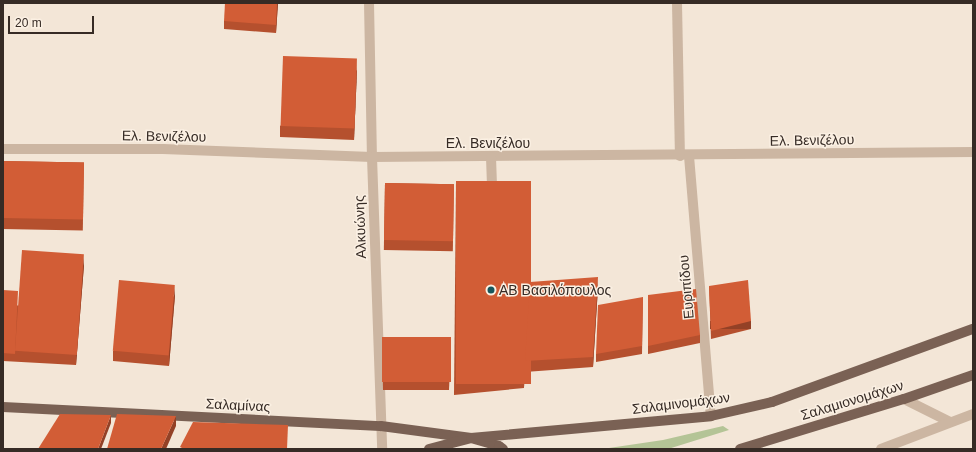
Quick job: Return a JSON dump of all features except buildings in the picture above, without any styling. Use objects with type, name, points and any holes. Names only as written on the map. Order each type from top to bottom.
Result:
[{"type":"main road","name":"Σαλαμινομάχων","points":[[429,449],[471,438],[711,416],[772,402],[973,328]]},
{"type":"main road","name":"Σαλαμιονομάχων","points":[[740,449],[973,375]]},
{"type":"main road","name":"Σαλαμίνας","points":[[3,407],[381,426],[471,438]]},
{"type":"main road","points":[[471,438],[499,446],[503,449]]},
{"type":"street","name":"Αλκυώνης","points":[[369,3],[372,157],[382,449]]},
{"type":"street","name":"Ευριπίδου","points":[[677,3],[685,156],[711,416]]},
{"type":"street","name":"Ελ. Βενιζέλου","points":[[3,149],[163,149],[372,157],[685,156],[973,152]]},
{"type":"street","points":[[492,157],[492,192]]},
{"type":"street","points":[[904,398],[950,422]]},
{"type":"street","points":[[881,449],[973,414]]},
{"type":"green space","points":[[723,426],[729,430],[668,449],[586,449],[609,448],[663,440]]},
{"type":"place","name":"ΑΒ Βασιλόπουλος","points":[[491,290]]}]
